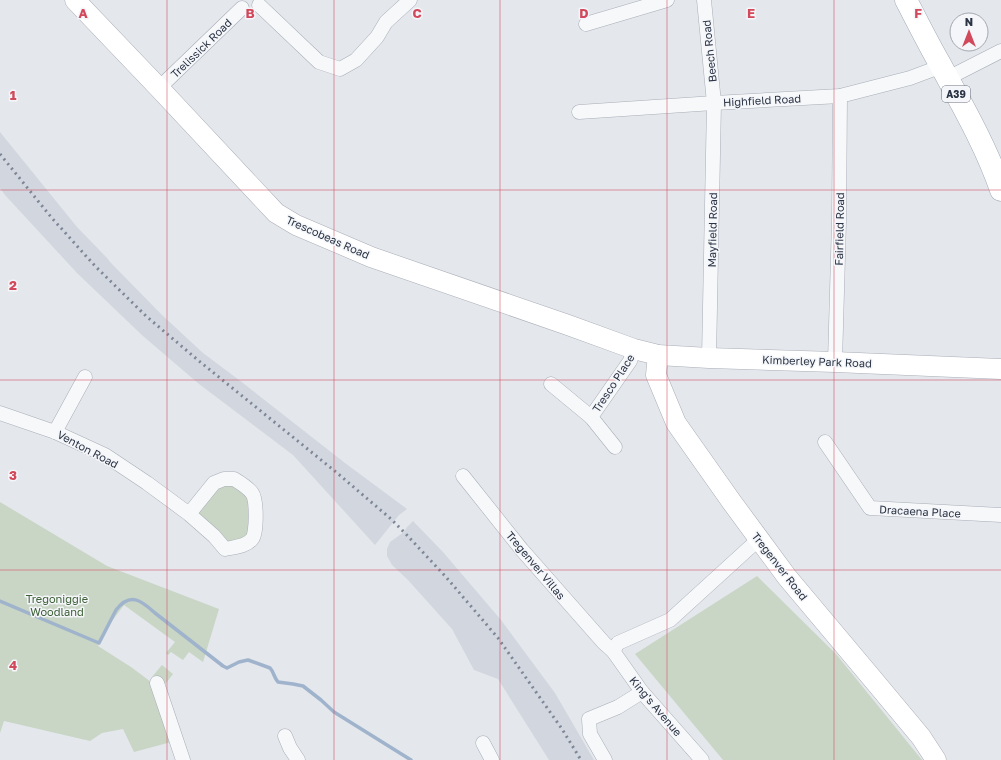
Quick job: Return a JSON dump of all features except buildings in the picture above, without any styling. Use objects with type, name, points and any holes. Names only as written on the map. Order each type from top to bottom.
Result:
[{"type":"main road","name":"A39","points":[[906,0],[983,146],[1001,190]]},
{"type":"street","name":"Trescobeas Road","points":[[75,0],[276,212],[296,225],[371,257],[634,349]]},
{"type":"street","points":[[262,2],[320,62],[340,69],[356,60],[377,37],[386,22],[410,0]]},
{"type":"street","points":[[586,24],[667,0]]},
{"type":"street","name":"Beech Road","points":[[704,0],[714,103]]},
{"type":"street","name":"Trelissick Road","points":[[159,88],[241,4],[246,11],[252,11],[262,2]]},
{"type":"street","name":"Highfield Road","points":[[579,112],[840,96],[910,78],[934,69],[944,72],[1001,50]]},
{"type":"street","name":"Fairfield Road","points":[[835,362],[839,221],[840,96]]},
{"type":"street","name":"Mayfield Road","points":[[709,358],[714,103]]},
{"type":"street","name":"Kimberley Park Road","points":[[634,349],[658,355],[709,358],[1001,369]]},
{"type":"street","name":"Tresco Place","points":[[591,417],[630,361],[634,349]]},
{"type":"street","name":"Tregenver Road","points":[[658,355],[656,375],[676,423],[787,577],[921,737],[936,760]]},
{"type":"street","points":[[56,432],[85,377]]},
{"type":"street","name":"Tresco Place","points":[[551,384],[591,417],[615,447]]},
{"type":"street","name":"Venton Road","points":[[0,413],[56,432],[105,455],[189,514],[225,548],[244,545],[252,539],[255,529],[255,502],[252,493],[234,479],[224,479],[214,483],[189,514]]},
{"type":"street","name":"Dracaena Place","points":[[826,442],[870,508],[1001,515]]},
{"type":"street","name":"Tregenver Villas","points":[[463,476],[522,550],[604,643],[613,651]]},
{"type":"street","points":[[613,651],[618,643],[670,620],[759,539]]},
{"type":"street","name":"King's Avenue","points":[[613,651],[642,692],[702,760]]},
{"type":"street","points":[[157,683],[183,760]]},
{"type":"street","points":[[606,760],[590,734],[589,719],[618,707],[642,692]]},
{"type":"street","points":[[285,736],[290,748],[298,760]]},
{"type":"street","points":[[483,743],[492,760]]},
{"type":"shaded area","points":[[0,132],[77,227],[162,315],[203,353],[407,509],[399,515],[375,545],[293,455],[199,384],[143,336],[77,273],[5,195],[0,188]]},
{"type":"shaded area","points":[[413,521],[443,552],[501,620],[555,693],[594,760],[549,760],[498,679],[474,670],[452,629],[408,580],[392,565],[387,556],[387,549],[390,542],[404,532]]},
{"type":"green space","points":[[234,484],[248,496],[251,505],[248,538],[227,545],[197,514],[217,487]]},
{"type":"green space","name":"Tregoniggie Woodland","points":[[0,502],[107,566],[219,609],[203,662],[189,652],[183,660],[171,652],[168,655],[166,653],[175,642],[124,605],[112,621],[98,646],[131,667],[155,685],[175,741],[134,752],[123,729],[102,733],[90,741],[4,721],[0,733]]},
{"type":"green space","points":[[757,576],[836,654],[922,760],[723,760],[635,654]]},
{"type":"green space","points":[[162,665],[173,674],[163,687],[151,678]]},
{"type":"waterway","points":[[0,601],[99,643],[116,610],[121,604],[126,601],[136,600],[145,605],[223,666],[227,668],[239,662],[248,660],[270,668],[278,682],[303,686],[334,712],[411,760]]},
{"type":"railway","points":[[0,154],[51,217],[95,266],[146,316],[336,472],[404,532],[446,577],[498,638],[562,729],[581,760]]}]
